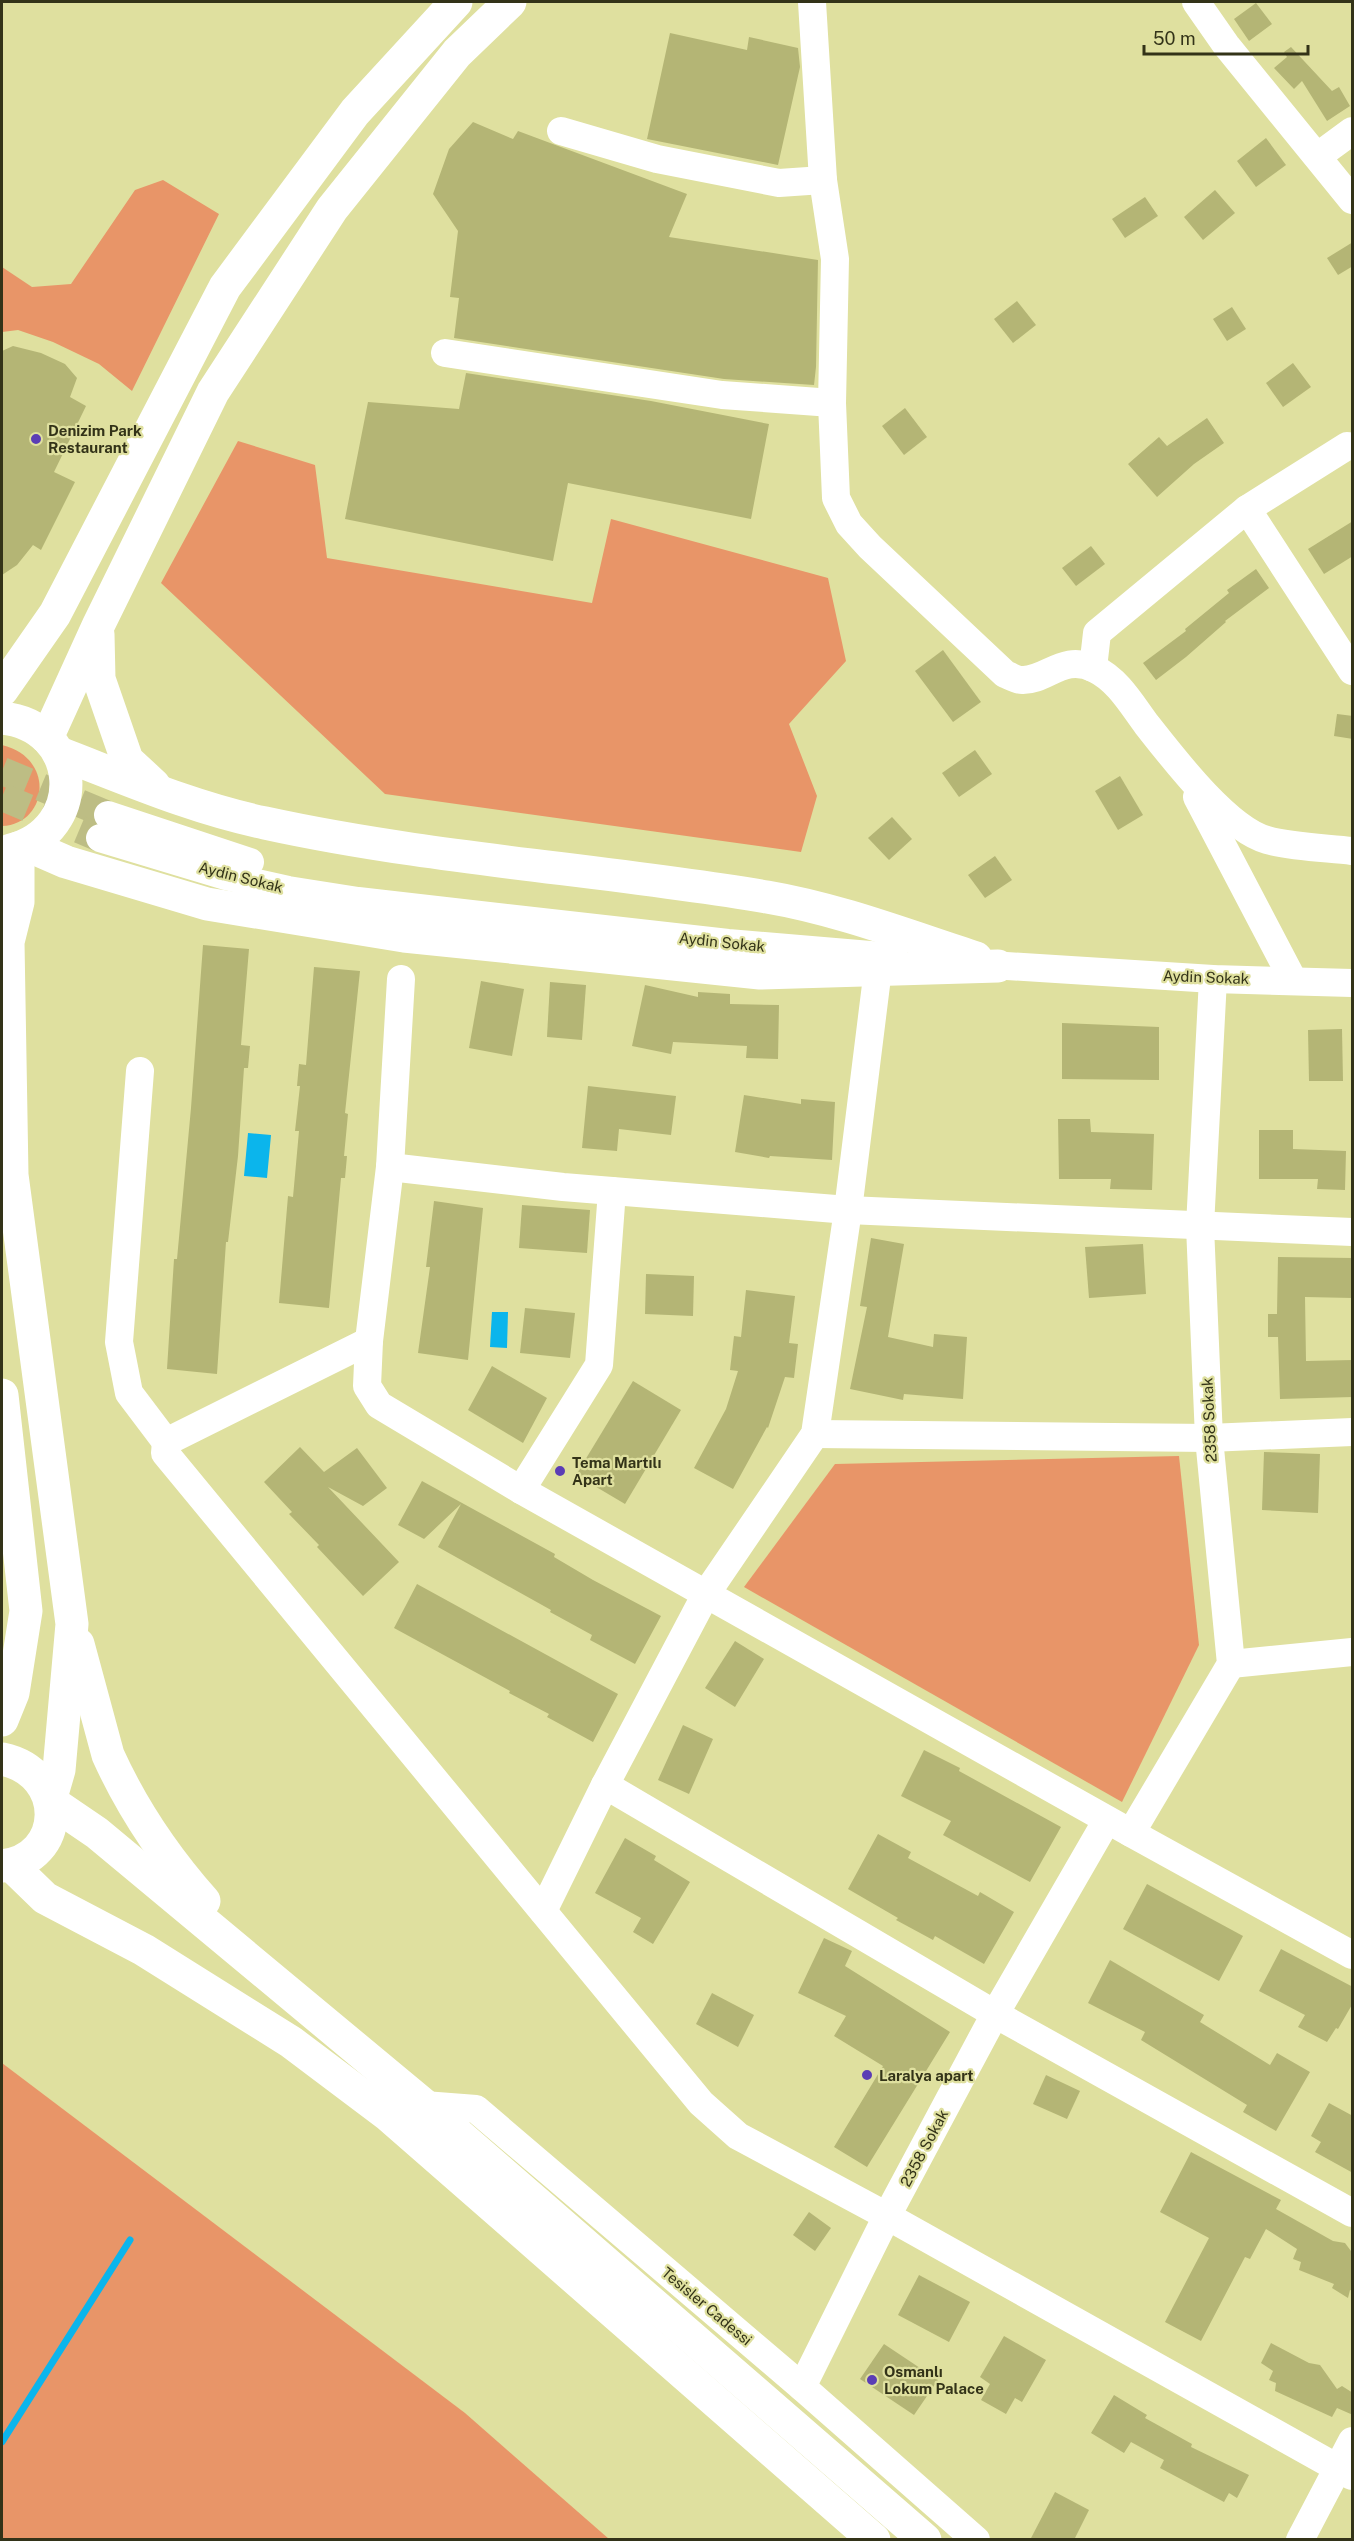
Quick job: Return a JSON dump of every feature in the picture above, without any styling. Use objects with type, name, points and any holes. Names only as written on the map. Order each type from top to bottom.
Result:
[{"type":"main road","points":[[2,690],[55,614],[225,287],[355,112],[456,2]]},
{"type":"main road","points":[[16,848],[45,833],[58,816],[66,795],[66,774],[53,745],[98,626],[213,392],[332,209],[457,53],[510,2]]},
{"type":"main road","points":[[98,626],[99,679],[127,760],[164,795]]},
{"type":"main road","points":[[2,718],[15,719],[33,726],[53,745],[164,795],[263,823],[365,842],[769,898],[861,920],[998,966]]},
{"type":"main road","points":[[16,848],[207,904],[404,936],[760,973],[998,966]]},
{"type":"main road","points":[[16,848],[18,902],[8,942],[12,1175],[72,1624],[108,1755],[148,1829],[180,1874],[218,1916],[276,1970],[306,2006]]},
{"type":"main road","points":[[2,1395],[26,1611],[13,1693],[2,1720]]},
{"type":"main road","points":[[2,1652],[26,1611]]},
{"type":"main road","points":[[50,1801],[59,1770],[72,1624]]},
{"type":"main road","points":[[2,1759],[17,1762],[32,1771],[44,1784],[50,1801],[51,1817],[48,1833],[39,1848],[27,1858],[6,1866],[45,1898],[144,1950],[291,2042],[388,2115],[874,2540]]},
{"type":"main road","points":[[50,1801],[97,1833],[306,2006],[925,2540]]},
{"type":"street","points":[[812,2],[824,180],[835,259],[832,403],[836,498],[849,524],[870,547],[1005,674],[1019,680],[1032,679],[1054,667],[1071,664],[1093,668],[1111,679],[1183,771],[1240,827],[1266,840],[1353,851]]},
{"type":"street","points":[[1196,2],[1226,45],[1353,200]]},
{"type":"street","points":[[561,131],[657,159],[778,183],[824,180]]},
{"type":"street","points":[[1317,156],[1353,131]]},
{"type":"street","points":[[445,353],[722,395],[832,403]]},
{"type":"street","points":[[1093,668],[1097,633],[1247,508],[1347,446]]},
{"type":"street","points":[[1247,508],[1349,661]]},
{"type":"street","points":[[1183,771],[1293,980]]},
{"type":"street","name":"Aydin Sokak","points":[[104,826],[226,876],[288,890],[358,901],[729,943],[998,966],[1213,979],[1353,983]]},
{"type":"street","points":[[543,1911],[605,1785],[706,1594],[815,1434],[848,1210],[878,969]]},
{"type":"street","points":[[401,979],[390,1167],[369,1341],[367,1386],[379,1405],[521,1490],[1119,1827],[1353,1955]]},
{"type":"street","name":"2358 Sokak","points":[[802,2387],[887,2216],[995,2013],[1231,1664],[1209,1438],[1200,1226],[1213,979]]},
{"type":"street","points":[[140,1071],[119,1342],[129,1393],[166,1442],[165,1454],[700,2103],[738,2136],[887,2216],[1345,2472]]},
{"type":"street","points":[[390,1167],[612,1191],[848,1210],[1353,1232]]},
{"type":"street","points":[[521,1490],[599,1365],[612,1191]]},
{"type":"street","points":[[166,1442],[369,1341]]},
{"type":"street","points":[[815,1434],[1209,1438],[1353,1432]]},
{"type":"street","points":[[1231,1664],[1353,1652]]},
{"type":"street","points":[[605,1785],[995,2013],[1353,2213]]},
{"type":"street","name":"Tesisler Cadessi","points":[[424,2106],[476,2109],[802,2387],[976,2540]]},
{"type":"street","points":[[1300,2540],[1345,2472],[1353,2441]]},
{"type":"shaded area","points":[[163,180],[219,214],[132,391],[99,364],[53,342],[18,330],[2,332],[2,267],[32,287],[71,284],[135,190]]},
{"type":"shaded area","points":[[238,441],[315,465],[327,558],[592,603],[611,519],[828,578],[846,661],[789,724],[817,796],[801,852],[385,794],[161,583]]},
{"type":"shaded area","points":[[2,745],[19,752],[31,763],[38,776],[40,790],[29,814],[17,822],[2,826]]},
{"type":"shaded area","points":[[1179,1456],[1199,1645],[1122,1802],[744,1587],[835,1464]]},
{"type":"shaded area","points":[[2,2063],[465,2413],[609,2539],[2,2539]]},
{"type":"water","points":[[248,1133],[271,1135],[267,1178],[244,1176]]},
{"type":"water","points":[[492,1312],[508,1312],[507,1348],[490,1347]]},
{"type":"building","points":[[1256,3],[1272,24],[1249,41],[1234,19]]},
{"type":"building","points":[[670,33],[747,50],[749,37],[798,48],[800,67],[778,165],[647,139]]},
{"type":"building","points":[[1291,47],[1332,91],[1339,87],[1350,106],[1327,121],[1302,81],[1294,89],[1274,68],[1287,57],[1284,52]]},
{"type":"building","points":[[473,122],[513,139],[518,131],[687,194],[669,237],[818,260],[814,385],[724,379],[454,338],[459,298],[450,297],[458,231],[433,194],[449,149]]},
{"type":"building","points":[[1266,138],[1286,165],[1256,187],[1237,161]]},
{"type":"building","points":[[1215,190],[1235,213],[1203,240],[1184,217]]},
{"type":"building","points":[[1145,197],[1158,216],[1125,238],[1112,219]]},
{"type":"building","points":[[1353,242],[1353,266],[1338,275],[1327,258]]},
{"type":"building","points":[[1017,301],[1036,325],[1013,343],[994,319]]},
{"type":"building","points":[[1232,307],[1246,329],[1227,341],[1213,319]]},
{"type":"building","name":"Denizim Park Restaurant","points":[[13,346],[41,353],[65,364],[77,378],[70,397],[86,406],[54,472],[75,482],[41,550],[33,545],[17,565],[2,575],[2,351]]},
{"type":"building","points":[[1293,363],[1311,387],[1283,407],[1266,383]]},
{"type":"building","points":[[466,373],[651,401],[769,424],[751,519],[568,483],[553,561],[345,519],[368,402],[459,409]]},
{"type":"building","points":[[905,408],[927,437],[904,455],[882,426]]},
{"type":"building","points":[[1207,418],[1224,443],[1194,464],[1157,497],[1128,464],[1159,437],[1167,446]]},
{"type":"building","points":[[1353,521],[1353,556],[1324,574],[1308,549]]},
{"type":"building","points":[[1091,546],[1105,564],[1076,586],[1062,568]]},
{"type":"building","points":[[1256,569],[1269,588],[1225,621],[1186,657],[1156,680],[1143,663],[1186,631],[1185,629],[1229,593],[1227,590]]},
{"type":"building","points":[[943,650],[981,702],[953,722],[915,671]]},
{"type":"building","points":[[1337,714],[1353,716],[1353,739],[1334,736]]},
{"type":"building","points":[[975,750],[992,774],[959,797],[942,773]]},
{"type":"building","points":[[1120,776],[1143,815],[1118,830],[1095,791]]},
{"type":"building","points":[[892,817],[912,839],[889,860],[868,838]]},
{"type":"building","points":[[995,856],[1012,880],[985,898],[968,875]]},
{"type":"building","points":[[203,945],[249,949],[241,1045],[250,1046],[248,1068],[244,1068],[238,1156],[228,1242],[226,1242],[217,1374],[167,1369],[174,1259],[177,1259],[191,1108]]},
{"type":"building","points":[[314,967],[360,971],[345,1113],[348,1114],[344,1156],[347,1156],[345,1178],[341,1178],[329,1308],[279,1303],[288,1196],[293,1197],[299,1131],[295,1131],[300,1086],[297,1086],[299,1064],[306,1065]]},
{"type":"building","points":[[481,981],[524,989],[512,1056],[469,1048]]},
{"type":"building","points":[[550,982],[586,985],[582,1040],[547,1037]]},
{"type":"building","points":[[645,985],[698,997],[698,992],[730,994],[730,1004],[779,1005],[778,1059],[746,1058],[747,1046],[673,1042],[671,1054],[632,1046]]},
{"type":"building","points":[[1062,1023],[1159,1027],[1159,1080],[1062,1079]]},
{"type":"building","points":[[1342,1029],[1343,1081],[1309,1081],[1308,1030]]},
{"type":"building","points":[[588,1086],[676,1096],[671,1135],[619,1129],[617,1151],[582,1148]]},
{"type":"building","points":[[744,1095],[801,1104],[801,1099],[835,1102],[832,1160],[770,1156],[769,1158],[735,1152]]},
{"type":"building","points":[[1058,1119],[1090,1119],[1091,1132],[1154,1134],[1152,1190],[1110,1189],[1111,1179],[1059,1179]]},
{"type":"building","points":[[1259,1130],[1293,1130],[1293,1149],[1346,1151],[1345,1190],[1317,1189],[1318,1179],[1259,1179]]},
{"type":"building","points":[[434,1201],[483,1208],[468,1360],[418,1353],[430,1267],[426,1267]]},
{"type":"building","points":[[522,1205],[590,1210],[587,1253],[519,1248]]},
{"type":"building","points":[[871,1238],[904,1244],[888,1337],[933,1347],[934,1334],[967,1337],[963,1399],[904,1394],[903,1400],[850,1389],[867,1307],[860,1306]]},
{"type":"building","points":[[1143,1244],[1146,1294],[1089,1298],[1085,1247]]},
{"type":"building","points":[[1278,1257],[1353,1258],[1353,1298],[1305,1297],[1306,1361],[1353,1360],[1353,1397],[1280,1399],[1278,1337],[1268,1337],[1268,1314],[1277,1314]]},
{"type":"building","points":[[646,1274],[694,1276],[693,1316],[645,1314]]},
{"type":"building","points":[[746,1290],[795,1296],[789,1343],[798,1344],[794,1378],[785,1377],[768,1428],[733,1489],[694,1468],[726,1409],[738,1371],[730,1370],[734,1336],[741,1337]]},
{"type":"building","points":[[525,1308],[575,1313],[570,1358],[520,1353]]},
{"type":"building","points":[[492,1366],[547,1398],[523,1443],[468,1410]]},
{"type":"building","points":[[633,1381],[681,1410],[625,1504],[576,1475]]},
{"type":"building","points":[[300,1447],[324,1472],[357,1448],[387,1488],[363,1506],[328,1487],[399,1562],[363,1596],[317,1547],[319,1545],[289,1514],[292,1512],[264,1482]]},
{"type":"building","points":[[1264,1452],[1320,1454],[1318,1513],[1262,1510]]},
{"type":"building","points":[[422,1481],[555,1554],[554,1557],[593,1580],[661,1616],[635,1664],[590,1640],[592,1635],[550,1612],[551,1610],[438,1547],[461,1504],[424,1539],[398,1525]]},
{"type":"building","points":[[417,1584],[618,1694],[593,1742],[547,1717],[549,1714],[509,1693],[510,1691],[394,1628]]},
{"type":"building","points":[[735,1641],[764,1659],[735,1707],[705,1688]]},
{"type":"building","points":[[683,1725],[713,1739],[689,1794],[658,1780]]},
{"type":"building","points":[[924,1750],[960,1768],[959,1771],[1061,1827],[1030,1882],[943,1835],[951,1821],[901,1796]]},
{"type":"building","points":[[878,1834],[911,1852],[908,1858],[978,1896],[980,1892],[1014,1912],[984,1964],[935,1936],[933,1940],[896,1920],[898,1918],[848,1889]]},
{"type":"building","points":[[625,1838],[656,1856],[654,1860],[690,1882],[653,1944],[633,1932],[641,1918],[595,1893]]},
{"type":"building","points":[[1147,1884],[1243,1936],[1219,1981],[1123,1929]]},
{"type":"building","points":[[824,1938],[852,1951],[845,1966],[950,2032],[867,2167],[834,2147],[883,2066],[834,2036],[846,2016],[798,1993]]},
{"type":"building","points":[[1281,1949],[1353,1987],[1353,2003],[1338,2029],[1336,2028],[1327,2042],[1298,2027],[1305,2015],[1259,1991]]},
{"type":"building","points":[[1110,1960],[1204,2015],[1200,2022],[1270,2065],[1277,2053],[1310,2072],[1276,2131],[1243,2112],[1247,2105],[1141,2040],[1145,2032],[1088,2003]]},
{"type":"building","points":[[712,1993],[754,2015],[738,2047],[696,2024]]},
{"type":"building","points":[[1046,2075],[1080,2091],[1067,2119],[1033,2104]]},
{"type":"building","points":[[1329,2103],[1353,2116],[1353,2173],[1315,2152],[1321,2142],[1311,2136]]},
{"type":"building","points":[[1191,2152],[1281,2200],[1276,2209],[1333,2241],[1345,2243],[1351,2251],[1353,2247],[1353,2291],[1350,2290],[1348,2298],[1332,2288],[1334,2284],[1299,2270],[1301,2262],[1293,2259],[1297,2249],[1266,2229],[1250,2259],[1245,2257],[1201,2341],[1165,2322],[1209,2238],[1160,2212]]},
{"type":"building","points":[[809,2212],[831,2228],[815,2251],[793,2235]]},
{"type":"building","points":[[919,2275],[970,2302],[949,2342],[898,2315]]},
{"type":"building","points":[[1004,2336],[1046,2360],[1022,2402],[1015,2398],[1006,2414],[981,2400],[990,2384],[980,2377]]},
{"type":"building","points":[[1271,2343],[1309,2363],[1320,2365],[1337,2389],[1342,2386],[1353,2393],[1353,2415],[1337,2408],[1332,2417],[1275,2391],[1276,2383],[1269,2380],[1273,2371],[1261,2363]]},
{"type":"building","points":[[884,2344],[938,2380],[914,2415],[860,2379]]},
{"type":"building","points":[[1114,2395],[1147,2415],[1145,2418],[1192,2444],[1191,2447],[1249,2475],[1237,2498],[1229,2493],[1224,2502],[1160,2468],[1164,2460],[1131,2442],[1124,2453],[1091,2433]]},
{"type":"building","points":[[1055,2492],[1089,2510],[1074,2540],[1030,2540]]},
{"type":"waterway","points":[[2,2442],[130,2240]]},
{"type":"tunnel","points":[[2,771],[108,815]]},
{"type":"tunnel","points":[[2,797],[100,838]]},
{"type":"place","name":"Denizim Park Restaurant","points":[[36,439]]},
{"type":"place","name":"Tema Martılı Apart","points":[[560,1471]]},
{"type":"place","name":"Laralya apart","points":[[867,2075]]},
{"type":"place","name":"Osmanlı Lokum Palace","points":[[872,2380]]}]
